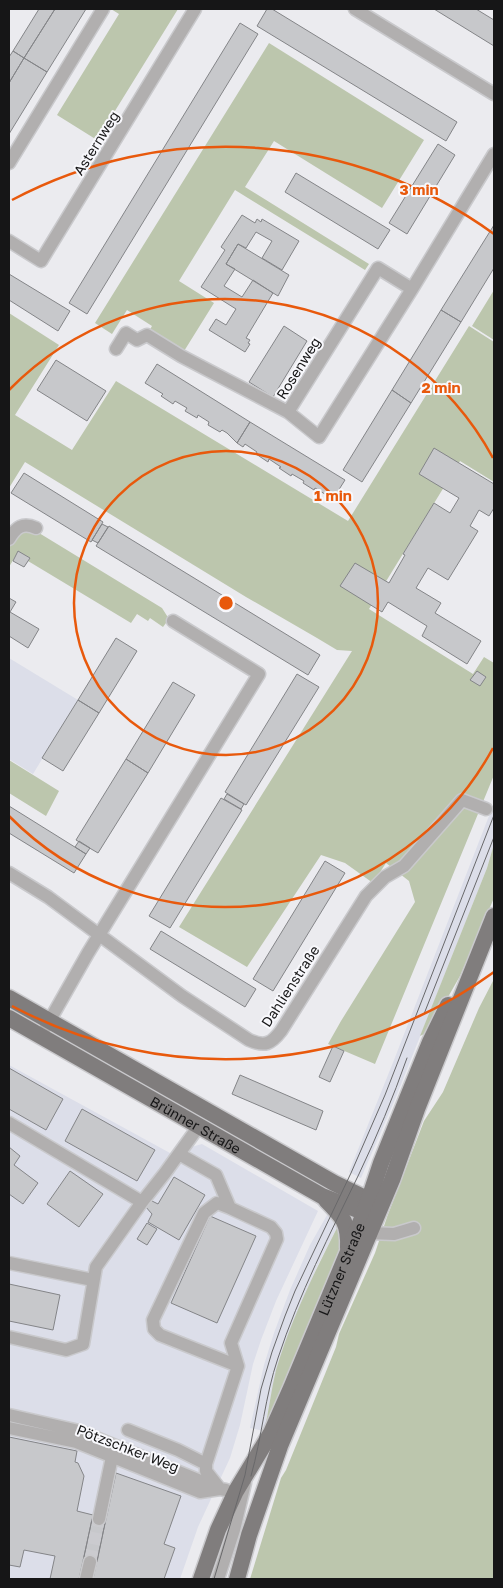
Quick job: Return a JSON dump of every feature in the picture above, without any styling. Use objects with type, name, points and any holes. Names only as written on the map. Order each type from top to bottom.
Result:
[{"type":"main road","name":"Lützner Straße","points":[[236,1579],[280,1446],[494,916]]},
{"type":"main road","name":"Lützner Straße","points":[[201,1579],[218,1530],[228,1490],[249,1468],[271,1433],[348,1253],[373,1212],[378,1172],[430,1042],[477,956]]},
{"type":"main road","name":"Brünner Straße","points":[[9,998],[334,1183],[373,1212]]},
{"type":"main road","name":"Brünner Straße","points":[[9,1018],[322,1196],[358,1210],[373,1212]]},
{"type":"main road","points":[[334,1183],[354,1184],[367,1181],[378,1172]]},
{"type":"main road","points":[[322,1196],[340,1214],[346,1224],[349,1233],[348,1253]]},
{"type":"street","points":[[9,163],[103,9]]},
{"type":"street","name":"Asternweg","points":[[10,242],[41,261],[195,9]]},
{"type":"street","points":[[356,9],[494,94]]},
{"type":"street","name":"Rosenweg","points":[[412,289],[378,268],[288,412],[319,437],[412,289],[494,154]]},
{"type":"street","points":[[116,349],[126,333],[137,340],[147,334],[181,356],[288,412]]},
{"type":"street","points":[[9,538],[22,525],[36,528]]},
{"type":"street","points":[[41,1036],[100,934],[259,674],[173,621]]},
{"type":"street","name":"Dahlienstraße","points":[[9,873],[48,897],[205,1012],[249,1040],[258,1044],[267,1044],[281,1031],[366,896],[385,877],[404,866],[462,800],[486,809]]},
{"type":"street","points":[[9,1123],[142,1202]]},
{"type":"street","points":[[9,1337],[66,1350],[83,1344],[96,1267],[199,1126]]},
{"type":"street","points":[[179,1154],[216,1175],[230,1208]]},
{"type":"street","points":[[228,1490],[206,1471],[206,1464],[238,1366],[231,1343],[277,1239],[276,1233],[271,1227],[217,1203],[204,1213],[152,1320],[154,1329],[160,1335],[238,1366]]},
{"type":"street","points":[[373,1212],[394,1234],[414,1228]]},
{"type":"street","points":[[9,1263],[94,1280]]},
{"type":"street","points":[[9,1415],[79,1431],[228,1490]]},
{"type":"street","name":"Pötzschker Weg","points":[[9,1428],[76,1442],[200,1492],[228,1490]]},
{"type":"street","points":[[128,1430],[178,1450],[206,1464]]},
{"type":"street","points":[[99,1519],[112,1457]]},
{"type":"street","points":[[218,1579],[234,1530],[249,1468]]},
{"type":"street","points":[[234,1530],[266,1485]]},
{"type":"street","points":[[86,1579],[90,1562]]},
{"type":"shaded area","points":[[9,658],[78,700],[33,774],[9,759]]},
{"type":"shaded area","points":[[494,803],[494,844],[487,868],[396,1097],[361,1178],[349,1172]]},
{"type":"shaded area","points":[[9,1065],[170,1153],[202,1144],[318,1211],[276,1301],[261,1340],[253,1364],[240,1425],[230,1458],[198,1527],[180,1579],[9,1579]]},
{"type":"shaded area","points":[[327,1215],[339,1224],[318,1265],[284,1345],[264,1431],[250,1428],[264,1365],[274,1333],[310,1245]]},
{"type":"green space","points":[[111,9],[178,9],[97,140],[57,115],[119,14]]},
{"type":"green space","points":[[269,43],[424,140],[382,208],[274,141],[245,187],[369,264],[365,270],[235,190],[179,281],[214,303],[181,356],[147,335],[152,326],[127,310],[112,334],[95,323]]},
{"type":"green space","points":[[494,290],[494,340],[472,326]]},
{"type":"green space","points":[[9,313],[59,345],[15,415],[72,450],[116,381],[348,521],[469,326],[494,342],[494,482],[460,461],[369,609],[473,674],[484,657],[494,663],[494,775],[375,1064],[328,1044],[415,902],[409,881],[386,863],[373,883],[345,863],[321,855],[247,967],[179,927],[352,651],[337,650],[246,597],[25,462],[9,488]]},
{"type":"green space","points":[[21,522],[162,608],[169,619],[163,627],[150,618],[148,621],[137,614],[131,623],[28,561],[30,558],[18,552],[9,567],[9,542]]},
{"type":"green space","points":[[9,760],[59,791],[46,816],[9,793]]},
{"type":"green space","points":[[494,844],[494,898],[460,976],[424,1034],[420,1036],[487,868]]},
{"type":"green space","points":[[494,979],[494,1579],[250,1579],[281,1478],[286,1470],[336,1347],[339,1334],[375,1253],[424,1121],[443,1092],[479,1008]]},
{"type":"green space","points":[[339,1224],[343,1240],[337,1260],[312,1323],[264,1431],[276,1370],[282,1351],[312,1277]]},
{"type":"building","points":[[39,9],[55,9],[24,58],[13,51]]},
{"type":"building","points":[[55,9],[86,9],[47,72],[24,58]]},
{"type":"building","points":[[267,9],[272,9],[457,122],[446,141],[257,26]]},
{"type":"building","points":[[434,9],[476,9],[494,20],[494,46]]},
{"type":"building","points":[[240,23],[258,34],[87,314],[69,303]]},
{"type":"building","points":[[13,51],[24,58],[9,83],[9,57]]},
{"type":"building","points":[[24,58],[47,72],[9,134],[9,83]]},
{"type":"building","points":[[438,144],[455,155],[407,234],[389,223]]},
{"type":"building","points":[[296,173],[390,230],[378,249],[285,192]]},
{"type":"building","points":[[242,215],[255,223],[257,219],[261,222],[262,219],[299,241],[282,270],[262,258],[272,241],[256,232],[246,248],[238,244],[226,264],[235,269],[224,286],[242,297],[253,280],[273,293],[246,338],[250,340],[248,343],[250,344],[245,352],[209,330],[216,319],[226,325],[236,309],[201,287],[225,250],[221,247]]},
{"type":"building","points":[[494,225],[494,268],[461,322],[441,310]]},
{"type":"building","points":[[238,244],[289,275],[278,296],[226,264]]},
{"type":"building","points":[[9,274],[70,311],[58,331],[9,300]]},
{"type":"building","points":[[441,310],[461,322],[411,403],[392,390]]},
{"type":"building","points":[[284,326],[307,341],[273,397],[249,382]]},
{"type":"building","points":[[56,360],[106,391],[87,421],[37,390]]},
{"type":"building","points":[[157,364],[250,422],[237,443],[227,433],[222,430],[220,432],[208,425],[209,422],[198,415],[197,418],[185,411],[187,408],[175,401],[173,404],[161,396],[163,394],[145,383]]},
{"type":"building","points":[[392,390],[411,403],[362,482],[343,470]]},
{"type":"building","points":[[250,422],[345,480],[333,499],[315,488],[314,490],[292,474],[291,476],[269,459],[268,462],[245,444],[243,447],[237,443]]},
{"type":"building","points":[[434,448],[494,484],[494,508],[489,516],[479,510],[470,526],[478,531],[448,580],[428,568],[416,588],[441,603],[435,613],[481,641],[467,664],[422,636],[427,626],[388,602],[382,612],[340,586],[355,563],[389,583],[405,555],[403,554],[434,503],[450,513],[459,498],[419,474]]},
{"type":"building","points":[[24,473],[103,522],[91,542],[11,493]]},
{"type":"building","points":[[102,524],[108,527],[98,543],[92,540]]},
{"type":"building","points":[[109,526],[320,655],[308,675],[96,546]]},
{"type":"building","points":[[18,551],[30,558],[24,567],[13,561]]},
{"type":"building","points":[[9,598],[16,602],[10,612],[39,629],[28,648],[9,636]]},
{"type":"building","points":[[116,638],[137,651],[99,713],[78,700]]},
{"type":"building","points":[[477,671],[486,677],[480,686],[470,680]]},
{"type":"building","points":[[297,674],[319,687],[246,805],[225,792]]},
{"type":"building","points":[[173,682],[195,695],[148,773],[126,759]]},
{"type":"building","points":[[78,700],[99,713],[63,771],[42,758]]},
{"type":"building","points":[[126,759],[148,773],[98,853],[76,840]]},
{"type":"building","points":[[227,794],[244,804],[241,809],[224,799]]},
{"type":"building","points":[[221,798],[242,810],[170,928],[149,916]]},
{"type":"building","points":[[9,806],[86,854],[74,873],[9,833]]},
{"type":"building","points":[[79,841],[90,848],[86,854],[75,847]]},
{"type":"building","points":[[325,861],[345,873],[273,991],[253,979]]},
{"type":"building","points":[[161,931],[256,989],[245,1007],[150,949]]},
{"type":"building","points":[[333,1046],[344,1051],[330,1082],[319,1077]]},
{"type":"building","points":[[9,1068],[63,1099],[46,1130],[9,1109]]},
{"type":"building","points":[[240,1075],[323,1111],[316,1130],[232,1094]]},
{"type":"building","points":[[82,1109],[155,1150],[137,1181],[65,1141]]},
{"type":"building","points":[[9,1147],[20,1156],[14,1165],[38,1183],[23,1204],[9,1194]]},
{"type":"building","points":[[70,1171],[103,1194],[79,1227],[47,1204]]},
{"type":"building","points":[[174,1177],[205,1195],[179,1240],[148,1222],[152,1214],[145,1206],[150,1200],[158,1204]]},
{"type":"building","points":[[210,1216],[256,1236],[217,1323],[171,1303]]},
{"type":"building","points":[[147,1223],[157,1229],[147,1245],[137,1239]]},
{"type":"building","points":[[9,1284],[60,1295],[53,1330],[9,1321]]},
{"type":"building","points":[[9,1437],[77,1451],[75,1462],[78,1463],[84,1476],[77,1511],[93,1515],[79,1579],[50,1579],[55,1556],[24,1550],[20,1567],[9,1565]]},
{"type":"building","points":[[116,1473],[181,1496],[164,1544],[175,1548],[164,1579],[93,1579]]},
{"type":"building","points":[[92,1519],[105,1523],[97,1562],[84,1557]]},
{"type":"tunnel","points":[[90,1562],[99,1519]]},
{"type":"tram line","points":[[214,1579],[245,1475],[261,1389],[285,1316],[385,1095],[494,815]]},
{"type":"tram line","points":[[424,1014],[494,837]]},
{"type":"tram line","points":[[251,1476],[270,1387],[286,1334],[316,1264],[378,1131],[407,1058]]}]
